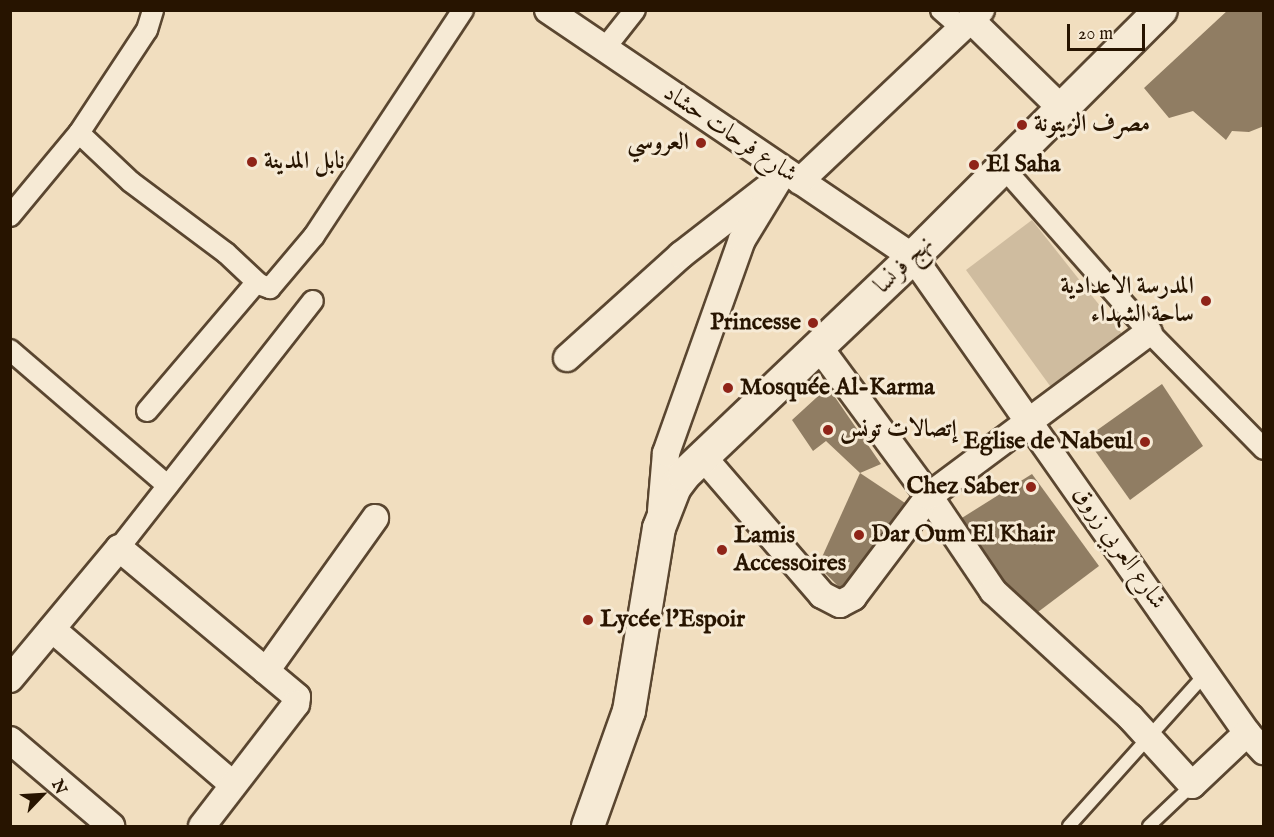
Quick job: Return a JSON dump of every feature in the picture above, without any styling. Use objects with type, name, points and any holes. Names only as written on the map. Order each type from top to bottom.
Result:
[{"type":"street","points":[[10,216],[79,133],[147,30],[153,10]]},
{"type":"street","points":[[79,133],[131,182],[226,253],[267,289],[314,236],[463,10]]},
{"type":"street","name":"شارع فرحات حشاد","points":[[548,10],[788,177],[913,257]]},
{"type":"street","points":[[605,48],[635,10]]},
{"type":"street","points":[[942,10],[972,19],[1062,109]]},
{"type":"street","name":"نهج فرنسا","points":[[588,826],[629,711],[659,528],[675,487],[702,457],[913,257],[1161,10]]},
{"type":"street","points":[[567,358],[681,255],[788,177],[972,19]]},
{"type":"street","points":[[1003,167],[1149,332],[1263,449]]},
{"type":"street","points":[[659,528],[666,453],[742,240],[788,177]]},
{"type":"street","name":"شارع العربي زروق","points":[[913,257],[1255,742]]},
{"type":"street","points":[[147,411],[258,283]]},
{"type":"street","points":[[10,679],[119,548],[313,301]]},
{"type":"street","points":[[702,457],[822,595],[840,604],[853,597],[929,496],[1149,332]]},
{"type":"street","points":[[819,347],[929,496],[993,591],[1130,717],[1192,785],[1255,742]]},
{"type":"street","points":[[11,354],[168,486]]},
{"type":"street","points":[[266,670],[375,518]]},
{"type":"street","points":[[119,548],[295,694],[296,704],[232,784],[202,826]]},
{"type":"street","points":[[52,629],[232,784]]},
{"type":"street","points":[[10,740],[111,826]]},
{"type":"lane","points":[[1070,826],[1207,672]]},
{"type":"lane","points":[[1149,826],[1192,785]]},
{"type":"shaded area","points":[[1032,220],[1123,335],[1053,390],[966,270]]},
{"type":"building","points":[[1228,10],[1264,10],[1264,126],[1249,132],[1232,131],[1226,140],[1193,111],[1169,118],[1144,88]]},
{"type":"building","name":"Eglise de Nabeul","points":[[1162,384],[1203,446],[1130,500],[1086,438]]},
{"type":"building","name":"إتصالات تونس","points":[[828,387],[881,464],[860,473],[826,441],[813,451],[792,420]]},
{"type":"building","name":"Dar Oum El Khair","points":[[860,473],[905,503],[850,598],[818,566]]},
{"type":"building","points":[[1032,474],[1099,566],[1034,615],[1006,588],[957,521]]},
{"type":"place","name":"مصرف الزيتونة","points":[[1022,125]]},
{"type":"place","name":"العروسي","points":[[701,143]]},
{"type":"place","name":"نابل المدينة","points":[[252,162]]},
{"type":"place","name":"El Saha","points":[[974,165]]},
{"type":"place","name":"المدرسة الاعدادية ساحة الشهداء","points":[[1206,301]]},
{"type":"place","name":"Princesse","points":[[813,323]]},
{"type":"place","name":"Mosquée Al-Karma","points":[[728,388]]},
{"type":"place","name":"إتصالات تونس","points":[[828,430]]},
{"type":"place","name":"Eglise de Nabeul","points":[[1145,442]]},
{"type":"place","name":"Chez Saber","points":[[1031,487]]},
{"type":"place","name":"Dar Oum El Khair","points":[[859,535]]},
{"type":"place","name":"Lamis Accessoires","points":[[722,550]]},
{"type":"place","name":"Lycée l'Espoir","points":[[588,620]]}]
